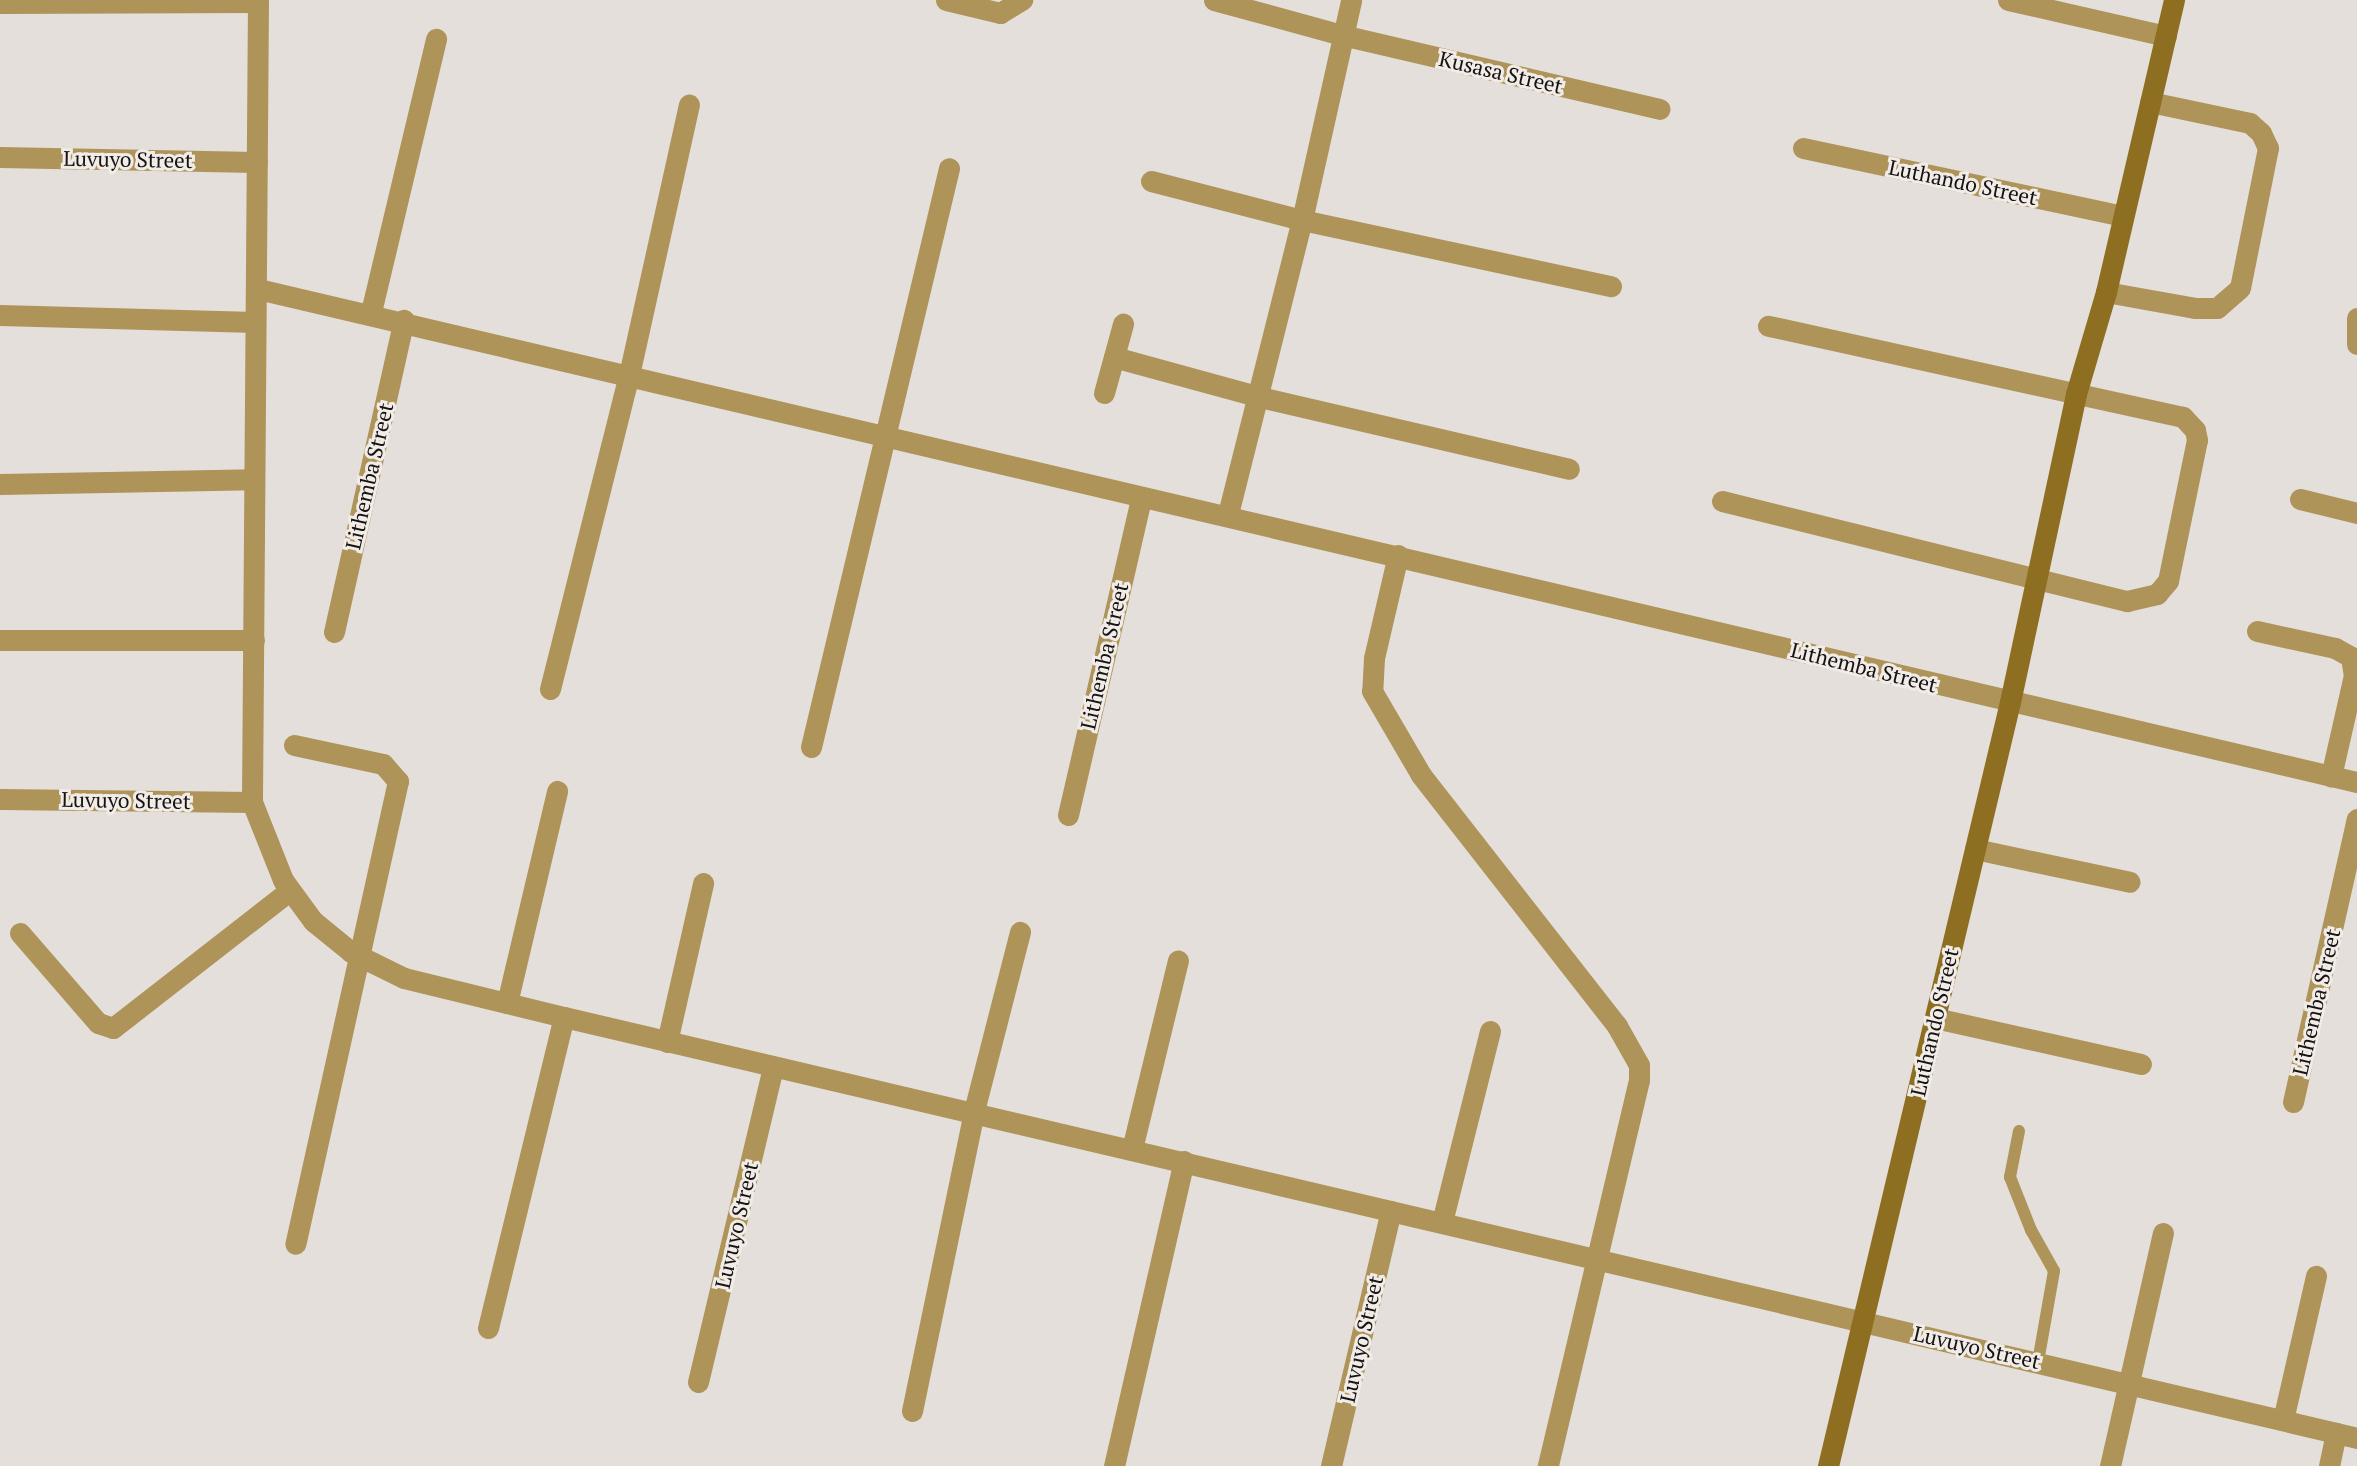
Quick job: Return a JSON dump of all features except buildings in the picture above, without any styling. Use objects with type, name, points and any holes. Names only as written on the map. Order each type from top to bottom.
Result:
[{"type":"street","points":[[946,0],[1000,13],[1022,0]]},
{"type":"street","name":"Kusasa Street","points":[[1214,0],[1342,35],[1659,109]]},
{"type":"street","points":[[1228,514],[1260,397],[1351,0]]},
{"type":"street","points":[[2008,0],[2166,36]]},
{"type":"street","name":"Luthando Street","points":[[1828,1466],[2010,702],[2076,394],[2106,292],[2174,0]]},
{"type":"street","name":"Luvuyo Street","points":[[0,3],[258,1],[258,289],[255,322],[253,479],[252,802],[271,858],[290,890],[313,921],[356,956],[404,978],[667,1042],[974,1111],[1596,1261],[1863,1321],[2347,1436]]},
{"type":"street","points":[[371,312],[436,39]]},
{"type":"street","points":[[2106,292],[2206,308],[2224,304],[2240,288],[2268,148],[2261,132],[2250,123],[2150,102]]},
{"type":"street","points":[[550,690],[629,374],[690,105]]},
{"type":"street","name":"Luthando Street","points":[[1803,148],[2122,216]]},
{"type":"street","name":"Luvuyo Street","points":[[0,157],[257,162]]},
{"type":"street","points":[[811,747],[949,168]]},
{"type":"street","points":[[1151,181],[1302,220],[1611,286]]},
{"type":"street","name":"Lithemba Street","points":[[258,289],[371,312],[885,438],[1141,498],[1228,514],[2010,702],[2357,782]]},
{"type":"street","points":[[0,314],[255,322]]},
{"type":"street","points":[[2357,318],[2357,344]]},
{"type":"street","name":"Lithemba Street","points":[[334,632],[404,320]]},
{"type":"street","points":[[1104,393],[1123,324]]},
{"type":"street","points":[[1722,501],[2127,601],[2157,594],[2168,581],[2194,467],[2195,429],[2183,417],[1768,326]]},
{"type":"street","points":[[1114,357],[1260,397],[1569,469]]},
{"type":"street","points":[[0,484],[253,479]]},
{"type":"street","name":"Lithemba Street","points":[[1068,815],[1141,498]]},
{"type":"street","points":[[2300,499],[2357,513]]},
{"type":"street","points":[[1398,555],[1374,658],[1372,691],[1440,801],[1633,1049],[1639,1080],[1548,1466]]},
{"type":"street","points":[[2257,631],[2335,648],[2351,657],[2354,676],[2331,776]]},
{"type":"street","points":[[0,640],[254,640]]},
{"type":"street","points":[[294,745],[383,764],[398,781],[356,956],[295,1244]]},
{"type":"street","points":[[507,1003],[557,791]]},
{"type":"street","name":"Luvuyo Street","points":[[0,799],[252,802]]},
{"type":"street","name":"Lithemba Street","points":[[2293,1102],[2357,820]]},
{"type":"street","points":[[1975,849],[2130,882]]},
{"type":"street","points":[[667,1042],[704,883]]},
{"type":"street","points":[[20,933],[98,1023],[113,1028],[290,890]]},
{"type":"street","points":[[912,1411],[974,1111],[1020,932]]},
{"type":"street","points":[[1132,1149],[1178,961]]},
{"type":"street","points":[[488,1328],[564,1017]]},
{"type":"street","points":[[1935,1018],[2141,1064]]},
{"type":"street","points":[[1442,1222],[1490,1031]]},
{"type":"street","name":"Luvuyo Street","points":[[698,1382],[773,1067]]},
{"type":"street","points":[[1114,1466],[1184,1161]]},
{"type":"street","name":"Luvuyo Street","points":[[1331,1466],[1391,1211]]},
{"type":"street","points":[[2110,1466],[2163,1233]]},
{"type":"street","points":[[2283,1420],[2316,1276]]},
{"type":"street","points":[[2329,1466],[2347,1436]]},
{"type":"lane","points":[[2019,1131],[2010,1177],[2031,1230],[2054,1271],[2038,1362]]}]
